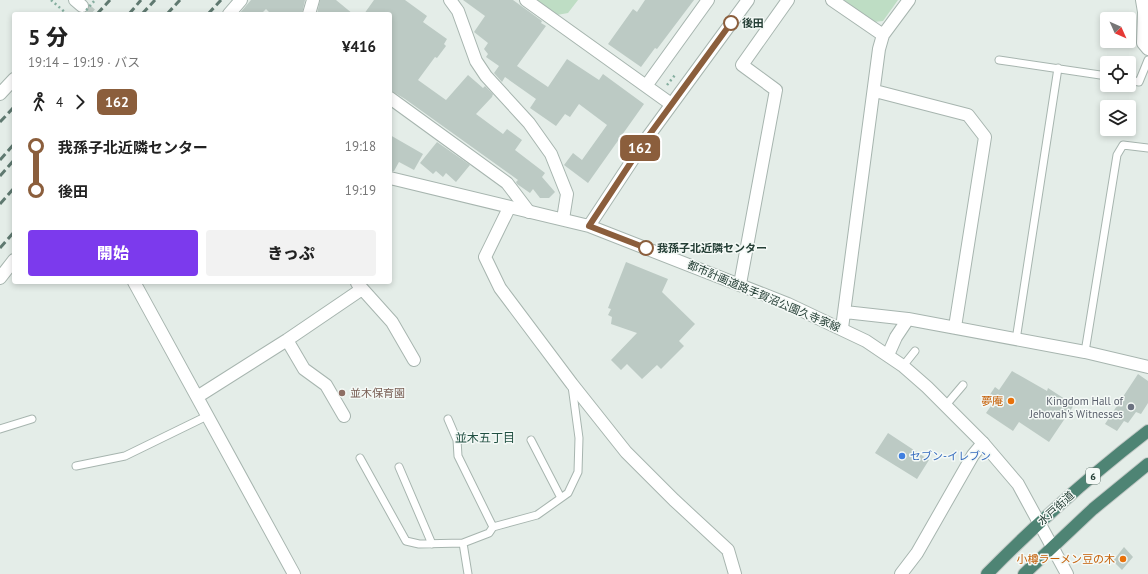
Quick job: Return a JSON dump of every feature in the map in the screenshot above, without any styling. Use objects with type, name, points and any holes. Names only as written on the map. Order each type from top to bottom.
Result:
[{"type":"highway","name":"水戸街道","points":[[986,574],[1040,522],[1148,431]]},
{"type":"highway","name":"6","points":[[1024,574],[1093,509],[1148,464]]},
{"type":"street","points":[[231,12],[241,0]]},
{"type":"street","points":[[310,12],[313,0]]},
{"type":"street","points":[[450,0],[458,11],[476,61],[486,76],[529,123],[550,154],[567,194],[563,219]]},
{"type":"street","points":[[526,0],[671,104]]},
{"type":"street","points":[[646,86],[708,0]]},
{"type":"street","points":[[589,226],[671,104],[748,0]]},
{"type":"street","points":[[740,284],[776,90],[742,65],[788,0]]},
{"type":"street","points":[[832,0],[883,36]]},
{"type":"street","points":[[842,328],[875,91],[879,49],[883,36],[909,0]]},
{"type":"street","points":[[1142,0],[1143,43],[1148,49]]},
{"type":"street","points":[[0,94],[12,81]]},
{"type":"street","points":[[875,91],[968,115],[985,137],[955,327]]},
{"type":"street","points":[[392,99],[507,183],[529,212]]},
{"type":"street","name":"都市計画道路手賀沼公園久寺家線","points":[[392,179],[509,208],[589,226],[740,284],[842,328],[888,355],[903,366],[946,405],[983,443],[1018,484],[1067,574]]},
{"type":"street","points":[[509,208],[485,257],[500,288],[572,384],[626,452],[674,500],[728,550],[735,574]]},
{"type":"street","points":[[0,278],[12,263]]},
{"type":"street","points":[[135,284],[294,574]]},
{"type":"street","points":[[197,397],[287,340],[359,285],[392,322],[414,360]]},
{"type":"street","points":[[845,312],[908,319],[955,327],[1016,340],[1086,352],[1148,367]]},
{"type":"street","points":[[888,355],[896,337],[908,319]]},
{"type":"street","points":[[287,340],[304,368],[326,385],[344,416]]},
{"type":"street","points":[[901,574],[917,553],[973,455],[983,443]]},
{"type":"lane","points":[[999,60],[1100,75]]},
{"type":"lane","points":[[1136,81],[1139,82],[1148,60]]},
{"type":"lane","points":[[1016,340],[1058,68]]},
{"type":"lane","points":[[1086,352],[1117,155],[1123,145],[1148,148]]},
{"type":"lane","points":[[903,366],[915,350]]},
{"type":"lane","points":[[360,458],[406,541],[419,544],[463,543],[490,533],[493,527],[537,515],[568,493],[578,472],[579,438],[572,384]]},
{"type":"lane","points":[[946,405],[963,385]]},
{"type":"lane","points":[[76,466],[125,456],[207,416]]},
{"type":"lane","points":[[0,429],[32,419]]},
{"type":"lane","points":[[448,419],[457,440],[458,456],[493,527]]},
{"type":"lane","points":[[531,440],[561,498]]},
{"type":"lane","points":[[399,467],[432,544]]},
{"type":"lane","points":[[463,543],[468,574]]},
{"type":"path","points":[[51,0],[65,12]]},
{"type":"path","points":[[80,7],[95,0]]},
{"type":"green space","points":[[537,0],[578,0],[568,13],[557,15]]},
{"type":"green space","points":[[844,0],[898,0],[883,21],[874,22]]},
{"type":"building","points":[[251,0],[305,0],[302,12],[269,12],[266,9],[263,12],[241,12]]},
{"type":"building","points":[[320,0],[336,0],[351,12],[317,12]]},
{"type":"building","points":[[374,0],[405,0],[427,16],[423,22],[447,39],[444,44],[446,46],[437,58],[435,57],[418,80],[446,100],[468,75],[483,88],[485,86],[493,94],[476,114],[503,134],[507,129],[522,140],[515,150],[545,173],[542,177],[555,192],[549,198],[540,198],[533,189],[530,193],[517,184],[516,182],[518,180],[392,91],[392,12],[365,12]]},
{"type":"building","points":[[463,0],[513,0],[542,21],[541,23],[546,26],[517,66],[548,87],[567,59],[599,80],[603,74],[644,104],[588,183],[564,165],[573,153],[582,160],[607,125],[579,104],[570,117],[565,114],[556,126],[530,108],[536,99],[505,77],[502,82],[494,73],[499,66],[486,57],[488,54],[484,49],[488,43],[474,32],[485,16]]},
{"type":"building","points":[[645,0],[694,0],[657,49],[655,48],[641,67],[608,44],[633,9],[637,12]]},
{"type":"building","points":[[392,136],[423,154],[414,170],[399,162],[394,171],[392,171]]},
{"type":"building","points":[[437,142],[470,165],[456,182],[446,173],[443,177],[436,171],[433,174],[420,163]]},
{"type":"building","points":[[626,262],[668,279],[662,292],[695,324],[679,341],[684,346],[661,369],[657,365],[642,379],[627,364],[621,370],[611,360],[637,333],[611,324],[612,317],[608,315],[611,309],[608,308]]},
{"type":"building","points":[[1012,371],[1047,391],[1048,388],[1074,405],[1049,442],[1019,422],[1013,431],[986,413],[993,403],[987,399],[995,387],[999,390]]},
{"type":"building","name":"Kingdom Hall of Jehovah's Witnesses","points":[[1138,374],[1148,381],[1148,403],[1141,414],[1136,412],[1128,423],[1124,421],[1117,431],[1105,424]]},
{"type":"building","name":"セブン-イレブン","points":[[888,433],[929,460],[917,479],[875,453]]},
{"type":"building","name":"小樽ラーメン豆の木","points":[[1124,547],[1133,557],[1122,570],[1113,561]]},
{"type":"tunnel","points":[[82,6],[89,12]]},
{"type":"railway","points":[[99,12],[110,0]]},
{"type":"railway","points":[[131,12],[141,0]]},
{"type":"railway","points":[[144,12],[155,0]]},
{"type":"railway","points":[[169,12],[180,0]]},
{"type":"railway","points":[[210,12],[221,0]]},
{"type":"railway","points":[[0,122],[12,109]]},
{"type":"railway","points":[[0,160],[12,146]]},
{"type":"railway","points":[[0,176],[12,162]]},
{"type":"railway","points":[[0,204],[12,190]]},
{"type":"railway","points":[[0,248],[12,234]]},
{"type":"bus line","name":"162","points":[[646,248],[589,226],[647,138],[731,23]]},
{"type":"place","name":"後田","points":[[731,23]]},
{"type":"place","name":"我孫子北近隣センター","points":[[646,248]]},
{"type":"place","name":"並木保育園","points":[[342,393]]},
{"type":"place","name":"夢庵","points":[[1011,401]]},
{"type":"place","name":"Kingdom Hall of Jehovah's Witnesses","points":[[1131,407]]},
{"type":"place","name":"セブン-イレブン","points":[[902,456]]},
{"type":"place","name":"小樽ラーメン豆の木","points":[[1123,559]]},
{"type":"district","name":"並木五丁目","points":[[485,438]]}]
